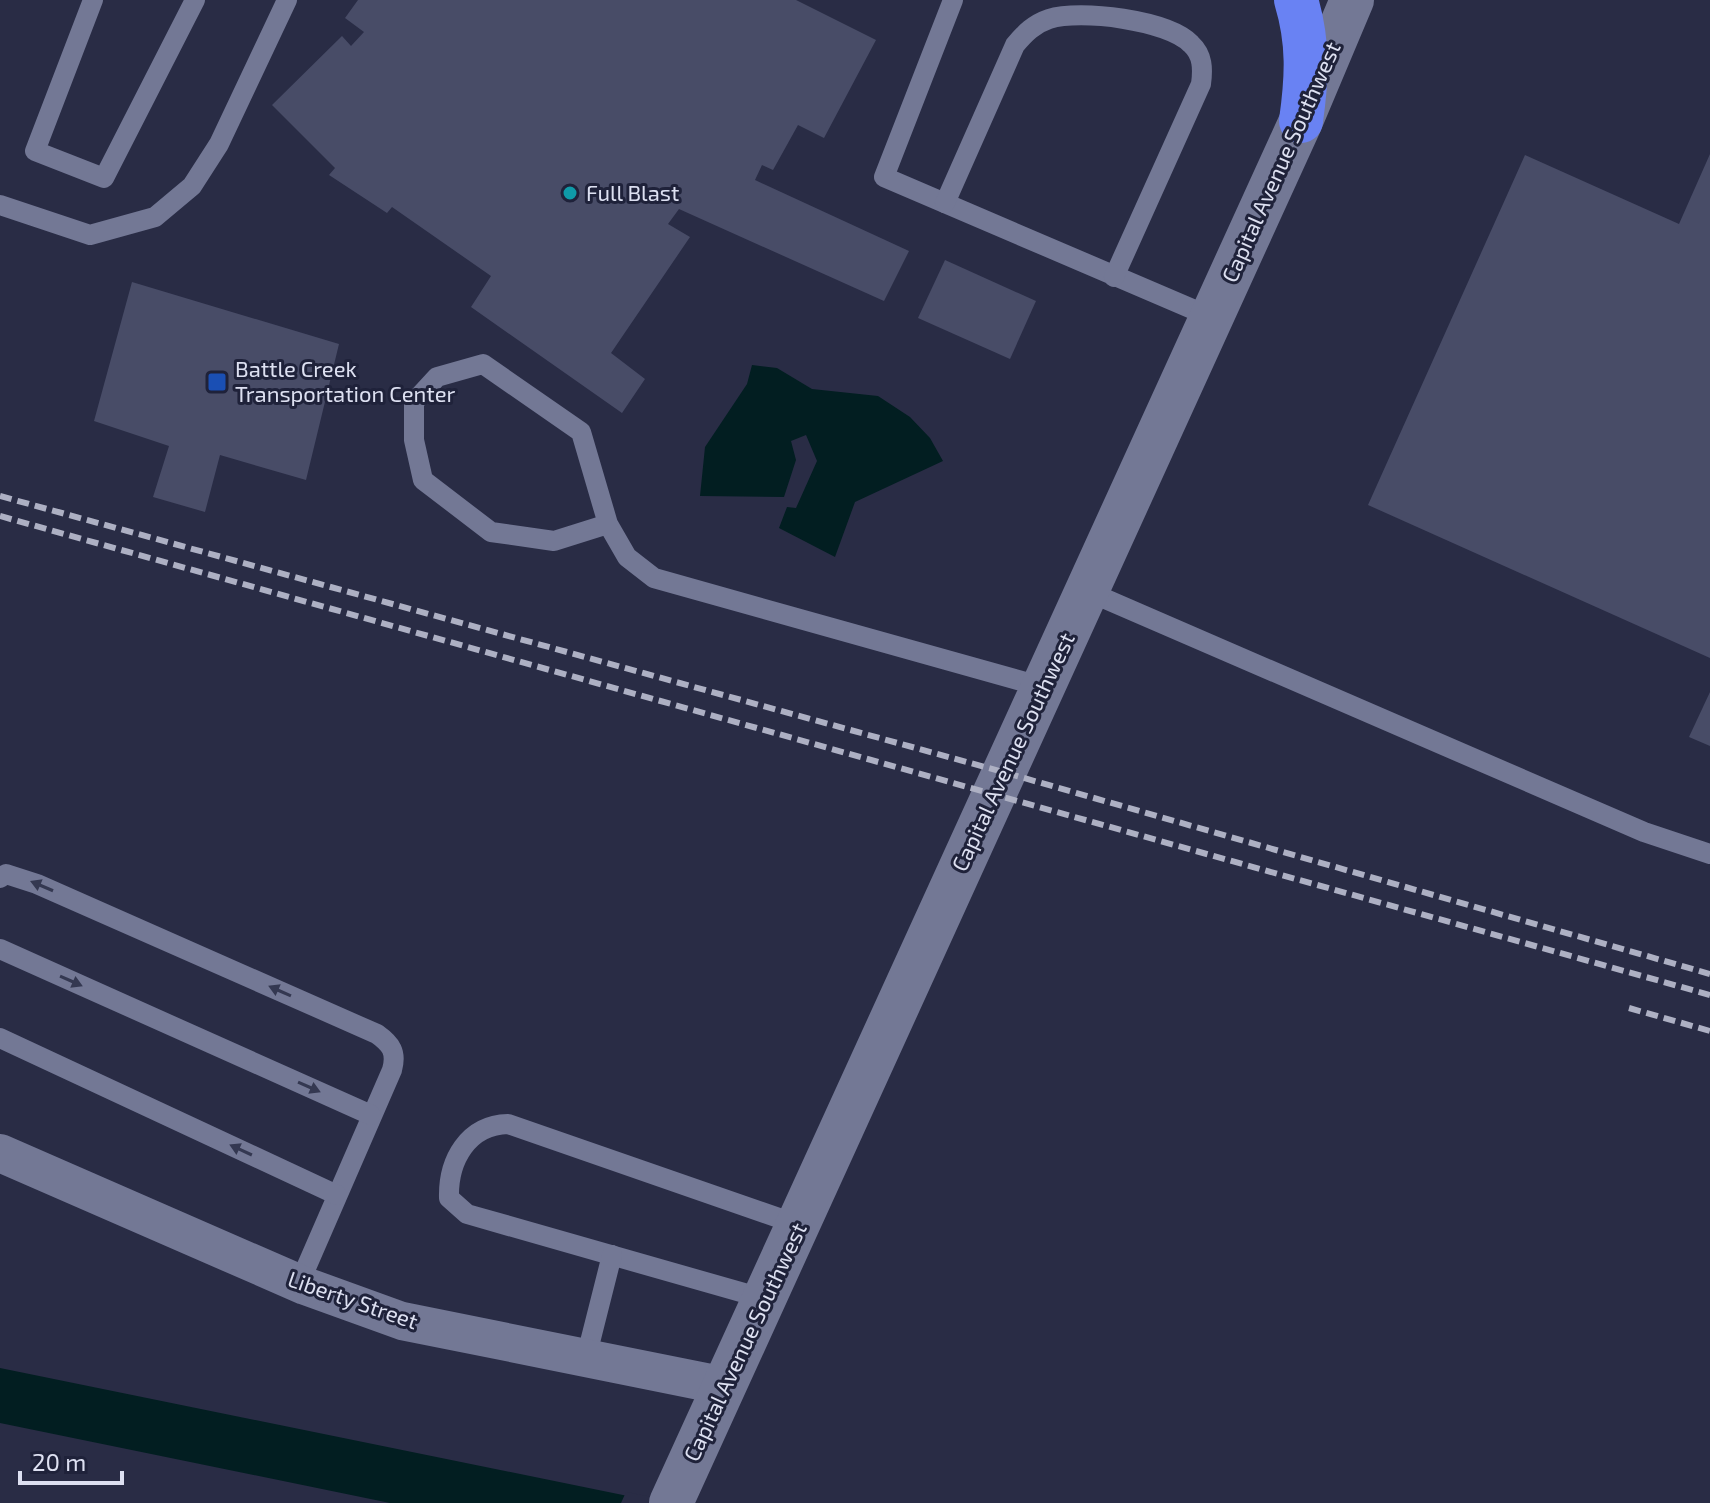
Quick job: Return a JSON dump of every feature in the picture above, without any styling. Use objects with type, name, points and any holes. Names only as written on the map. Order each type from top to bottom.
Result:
[{"type":"highway","points":[[1296,0],[1305,30],[1308,66],[1301,121]]},
{"type":"street","name":"Capital Avenue Southwest","points":[[678,1488],[1301,121],[1352,0]]},
{"type":"street","name":"Liberty Street","points":[[0,1153],[299,1284],[402,1321],[725,1386]]},
{"type":"lane","points":[[93,0],[35,151],[104,178],[195,0]]},
{"type":"lane","points":[[0,205],[90,235],[155,217],[192,186],[219,144],[287,0]]},
{"type":"lane","points":[[953,0],[884,177],[1211,317]]},
{"type":"lane","points":[[945,203],[1015,45],[1030,28],[1051,18],[1084,15],[1125,19],[1176,34],[1190,42],[1199,53],[1203,70],[1201,84],[1114,277]]},
{"type":"lane","points":[[608,524],[554,541],[491,532],[423,480],[414,440],[414,402],[437,377],[483,364],[581,432],[608,524],[627,557],[654,578],[1043,687]]},
{"type":"lane","points":[[1087,591],[1644,832],[1710,854]]},
{"type":"lane","points":[[3,876],[37,884],[377,1034],[390,1043],[395,1057],[299,1284]]},
{"type":"lane","points":[[0,949],[371,1115]]},
{"type":"lane","points":[[0,1038],[337,1195]]},
{"type":"lane","points":[[765,1299],[467,1214],[449,1198],[449,1179],[470,1136],[488,1125],[508,1124],[799,1225]]},
{"type":"lane","points":[[586,1358],[612,1255]]},
{"type":"shaded area","points":[[752,365],[777,368],[812,389],[878,396],[910,417],[930,438],[943,461],[855,502],[835,557],[779,528],[787,507],[796,508],[817,461],[806,435],[791,441],[796,460],[784,497],[700,496],[705,447],[747,384]]},
{"type":"shaded area","points":[[0,1368],[662,1503],[390,1503],[0,1423]]},
{"type":"pier","points":[[626,1492],[663,1499],[666,1503],[621,1503]]},
{"type":"building","name":"Full Blast","points":[[358,0],[796,0],[876,40],[824,138],[798,125],[773,170],[762,165],[755,180],[909,251],[884,301],[679,209],[668,224],[690,237],[611,353],[645,379],[622,413],[471,307],[491,276],[392,207],[387,213],[329,175],[335,168],[272,105],[342,36],[351,46],[364,32],[345,18]]},
{"type":"building","points":[[1710,154],[1710,658],[1368,505],[1525,155],[1679,224]]},
{"type":"building","points":[[945,260],[1036,301],[1010,359],[918,318]]},
{"type":"building","name":"Battle Creek Transportation Center","points":[[132,282],[339,344],[306,480],[220,455],[205,512],[153,497],[169,446],[94,421]]},
{"type":"building","points":[[1710,692],[1710,746],[1689,737]]},
{"type":"railway","points":[[0,496],[1003,772],[1710,974]]},
{"type":"railway","points":[[0,516],[1710,995]]},
{"type":"railway","points":[[1629,1008],[1710,1031]]},
{"type":"place","name":"Full Blast","points":[[570,193]]},
{"type":"place","name":"Battle Creek Transportation Center","points":[[217,382]]}]
